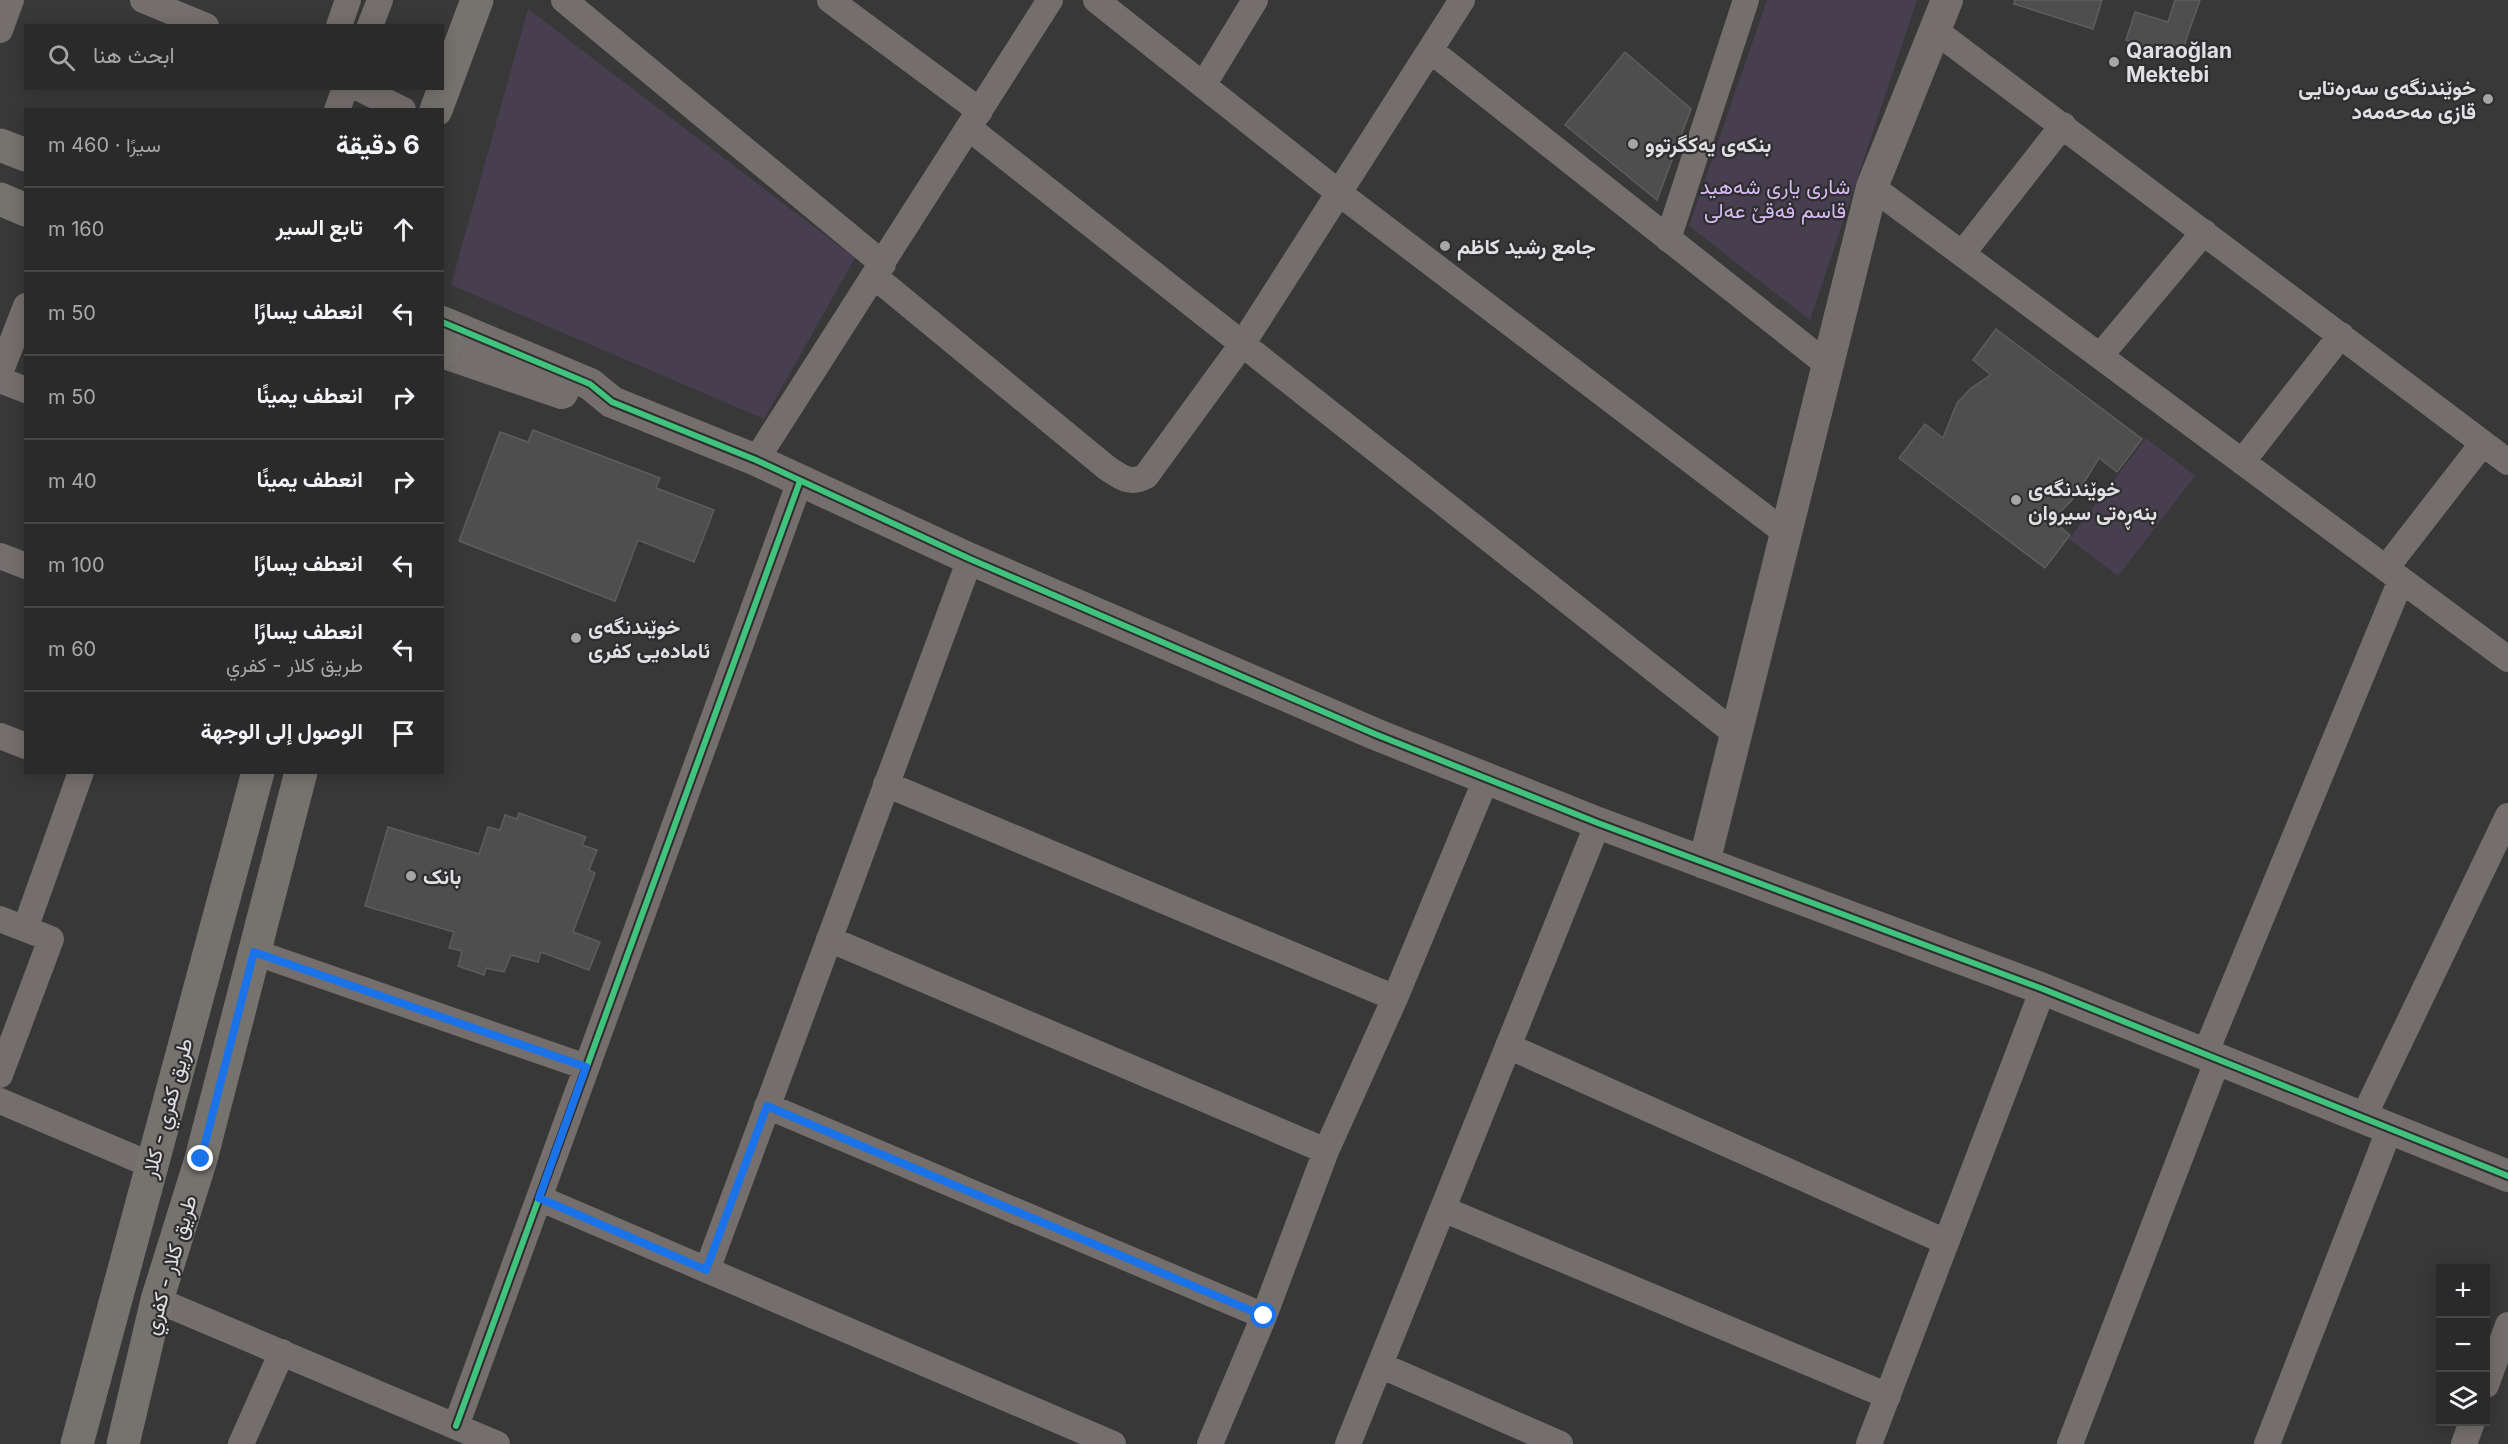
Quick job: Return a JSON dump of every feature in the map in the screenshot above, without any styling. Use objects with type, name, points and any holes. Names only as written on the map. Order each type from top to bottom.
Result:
[{"type":"main road","points":[[444,89],[477,0]]},
{"type":"main road","points":[[437,108],[443,90]]},
{"type":"main road","points":[[0,145],[24,154]]},
{"type":"main road","points":[[0,199],[24,209]]},
{"type":"main road","name":"طريق كفري - كلار","points":[[77,1444],[257,774]]},
{"type":"main road","name":"طريق كلار - كفري","points":[[123,1444],[157,1300],[201,1159],[300,774]]},
{"type":"street","points":[[0,30],[11,0]]},
{"type":"street","points":[[143,0],[201,24]]},
{"type":"street","points":[[340,24],[348,0]]},
{"type":"street","points":[[371,24],[380,0]]},
{"type":"street","points":[[564,0],[1125,480],[1136,481],[1146,476],[1243,343],[1462,0]]},
{"type":"street","points":[[830,0],[1243,343],[1736,734]]},
{"type":"street","points":[[756,460],[1050,0]]},
{"type":"street","points":[[1096,0],[1339,193],[1786,533]]},
{"type":"street","points":[[1204,84],[1254,0]]},
{"type":"street","points":[[1668,239],[1746,0]]},
{"type":"street","points":[[1704,863],[1872,187],[1933,29],[1947,0]]},
{"type":"street","points":[[1933,29],[2508,462]]},
{"type":"street","points":[[1430,50],[1828,365]]},
{"type":"street","points":[[338,108],[344,90]]},
{"type":"street","points":[[363,90],[400,108]]},
{"type":"street","points":[[1962,254],[2063,125]]},
{"type":"street","points":[[1872,187],[2508,659]]},
{"type":"street","points":[[2100,356],[2204,232]]},
{"type":"street","points":[[0,373],[24,311]]},
{"type":"street","points":[[444,324],[590,384],[612,402],[756,460],[970,559],[1486,779],[2043,989],[2508,1176]]},
{"type":"street","points":[[2242,462],[2341,335]]},
{"type":"street","points":[[444,353],[586,401],[612,402]]},
{"type":"street","points":[[0,380],[24,389]]},
{"type":"street","points":[[2070,1444],[2212,1056],[2393,574],[2483,443]]},
{"type":"street","points":[[456,1426],[800,481]]},
{"type":"street","points":[[0,556],[24,565]]},
{"type":"street","points":[[706,1270],[970,559]]},
{"type":"street","points":[[0,736],[24,745]]},
{"type":"street","points":[[25,929],[80,774]]},
{"type":"street","points":[[1210,1444],[1264,1316],[1326,1151],[1395,998],[1486,779]]},
{"type":"street","points":[[886,784],[1395,998]]},
{"type":"street","points":[[2267,1444],[2376,1123],[2508,816]]},
{"type":"street","points":[[1348,1444],[1598,823]]},
{"type":"street","points":[[0,919],[51,939],[0,1076]]},
{"type":"street","points":[[829,939],[1326,1151]]},
{"type":"street","points":[[254,952],[586,1067]]},
{"type":"street","points":[[1869,1444],[2043,989]]},
{"type":"street","points":[[1508,1046],[1946,1242]]},
{"type":"street","points":[[0,1101],[151,1165]]},
{"type":"street","points":[[767,1106],[1264,1316]]},
{"type":"street","points":[[539,1198],[1113,1444]]},
{"type":"street","points":[[1443,1209],[1888,1396]]},
{"type":"street","points":[[157,1300],[497,1444]]},
{"type":"street","points":[[2490,1374],[2508,1325]]},
{"type":"street","points":[[241,1444],[282,1352]]},
{"type":"street","points":[[1380,1365],[1560,1444]]},
{"type":"street","points":[[2464,1444],[2471,1426]]},
{"type":"green space","name":"شاری یاری شەهید قاسم فەقێ عەلی","points":[[1767,0],[1917,0],[1810,320],[1689,226]]},
{"type":"green space","points":[[528,9],[855,258],[764,419],[451,285]]},
{"type":"green space","points":[[2146,438],[2195,476],[2118,576],[2069,539]]},
{"type":"building","points":[[2015,0],[2102,0],[2093,29],[2014,4]]},
{"type":"building","points":[[2175,0],[2200,0],[2180,57],[2126,40],[2135,12],[2168,22]]},
{"type":"building","name":"بنکەی یەکگرتوو","points":[[1625,52],[1691,109],[1657,200],[1565,125]]},
{"type":"building","points":[[1996,329],[2142,439],[2117,472],[2099,458],[2075,497],[2052,520],[2070,535],[2045,568],[1899,458],[1925,424],[1943,438],[1957,403],[1971,388],[1991,375],[1973,360]]},
{"type":"building","points":[[533,430],[660,478],[656,488],[714,510],[694,562],[638,540],[615,601],[459,541],[500,432],[528,442]]},
{"type":"building","points":[[519,813],[586,837],[582,845],[597,850],[589,870],[595,873],[573,932],[600,942],[589,970],[541,952],[538,962],[511,955],[504,972],[486,968],[484,975],[458,966],[462,951],[449,948],[454,932],[365,906],[388,827],[479,854],[488,827],[500,830],[505,815],[517,819]]},
{"type":"cycle path","points":[[444,323],[590,384],[612,402],[756,460],[970,559],[1375,734],[1598,823],[2043,989],[2508,1176]]},
{"type":"cycle path","points":[[456,1426],[800,481]]},
{"type":"place","name":"Qaraoğlan Mektebi","points":[[2114,62]]},
{"type":"place","name":"خوێندنگەی سەرەتایی قازی مەحەمەد","points":[[2488,99]]},
{"type":"place","name":"بنکەی یەکگرتوو","points":[[1633,144]]},
{"type":"place","name":"جامع رشيد كاظم","points":[[1445,246]]},
{"type":"place","name":"خوێندنگەی بنەڕەتی سیروان","points":[[2016,500]]},
{"type":"place","name":"خوێندنگەی ئامادەیی کفری","points":[[576,638]]},
{"type":"place","name":"بانک","points":[[411,876]]},
{"type":"route","points":[[201,1159],[254,952],[586,1067],[539,1198],[706,1270],[767,1106],[1264,1316]]}]
